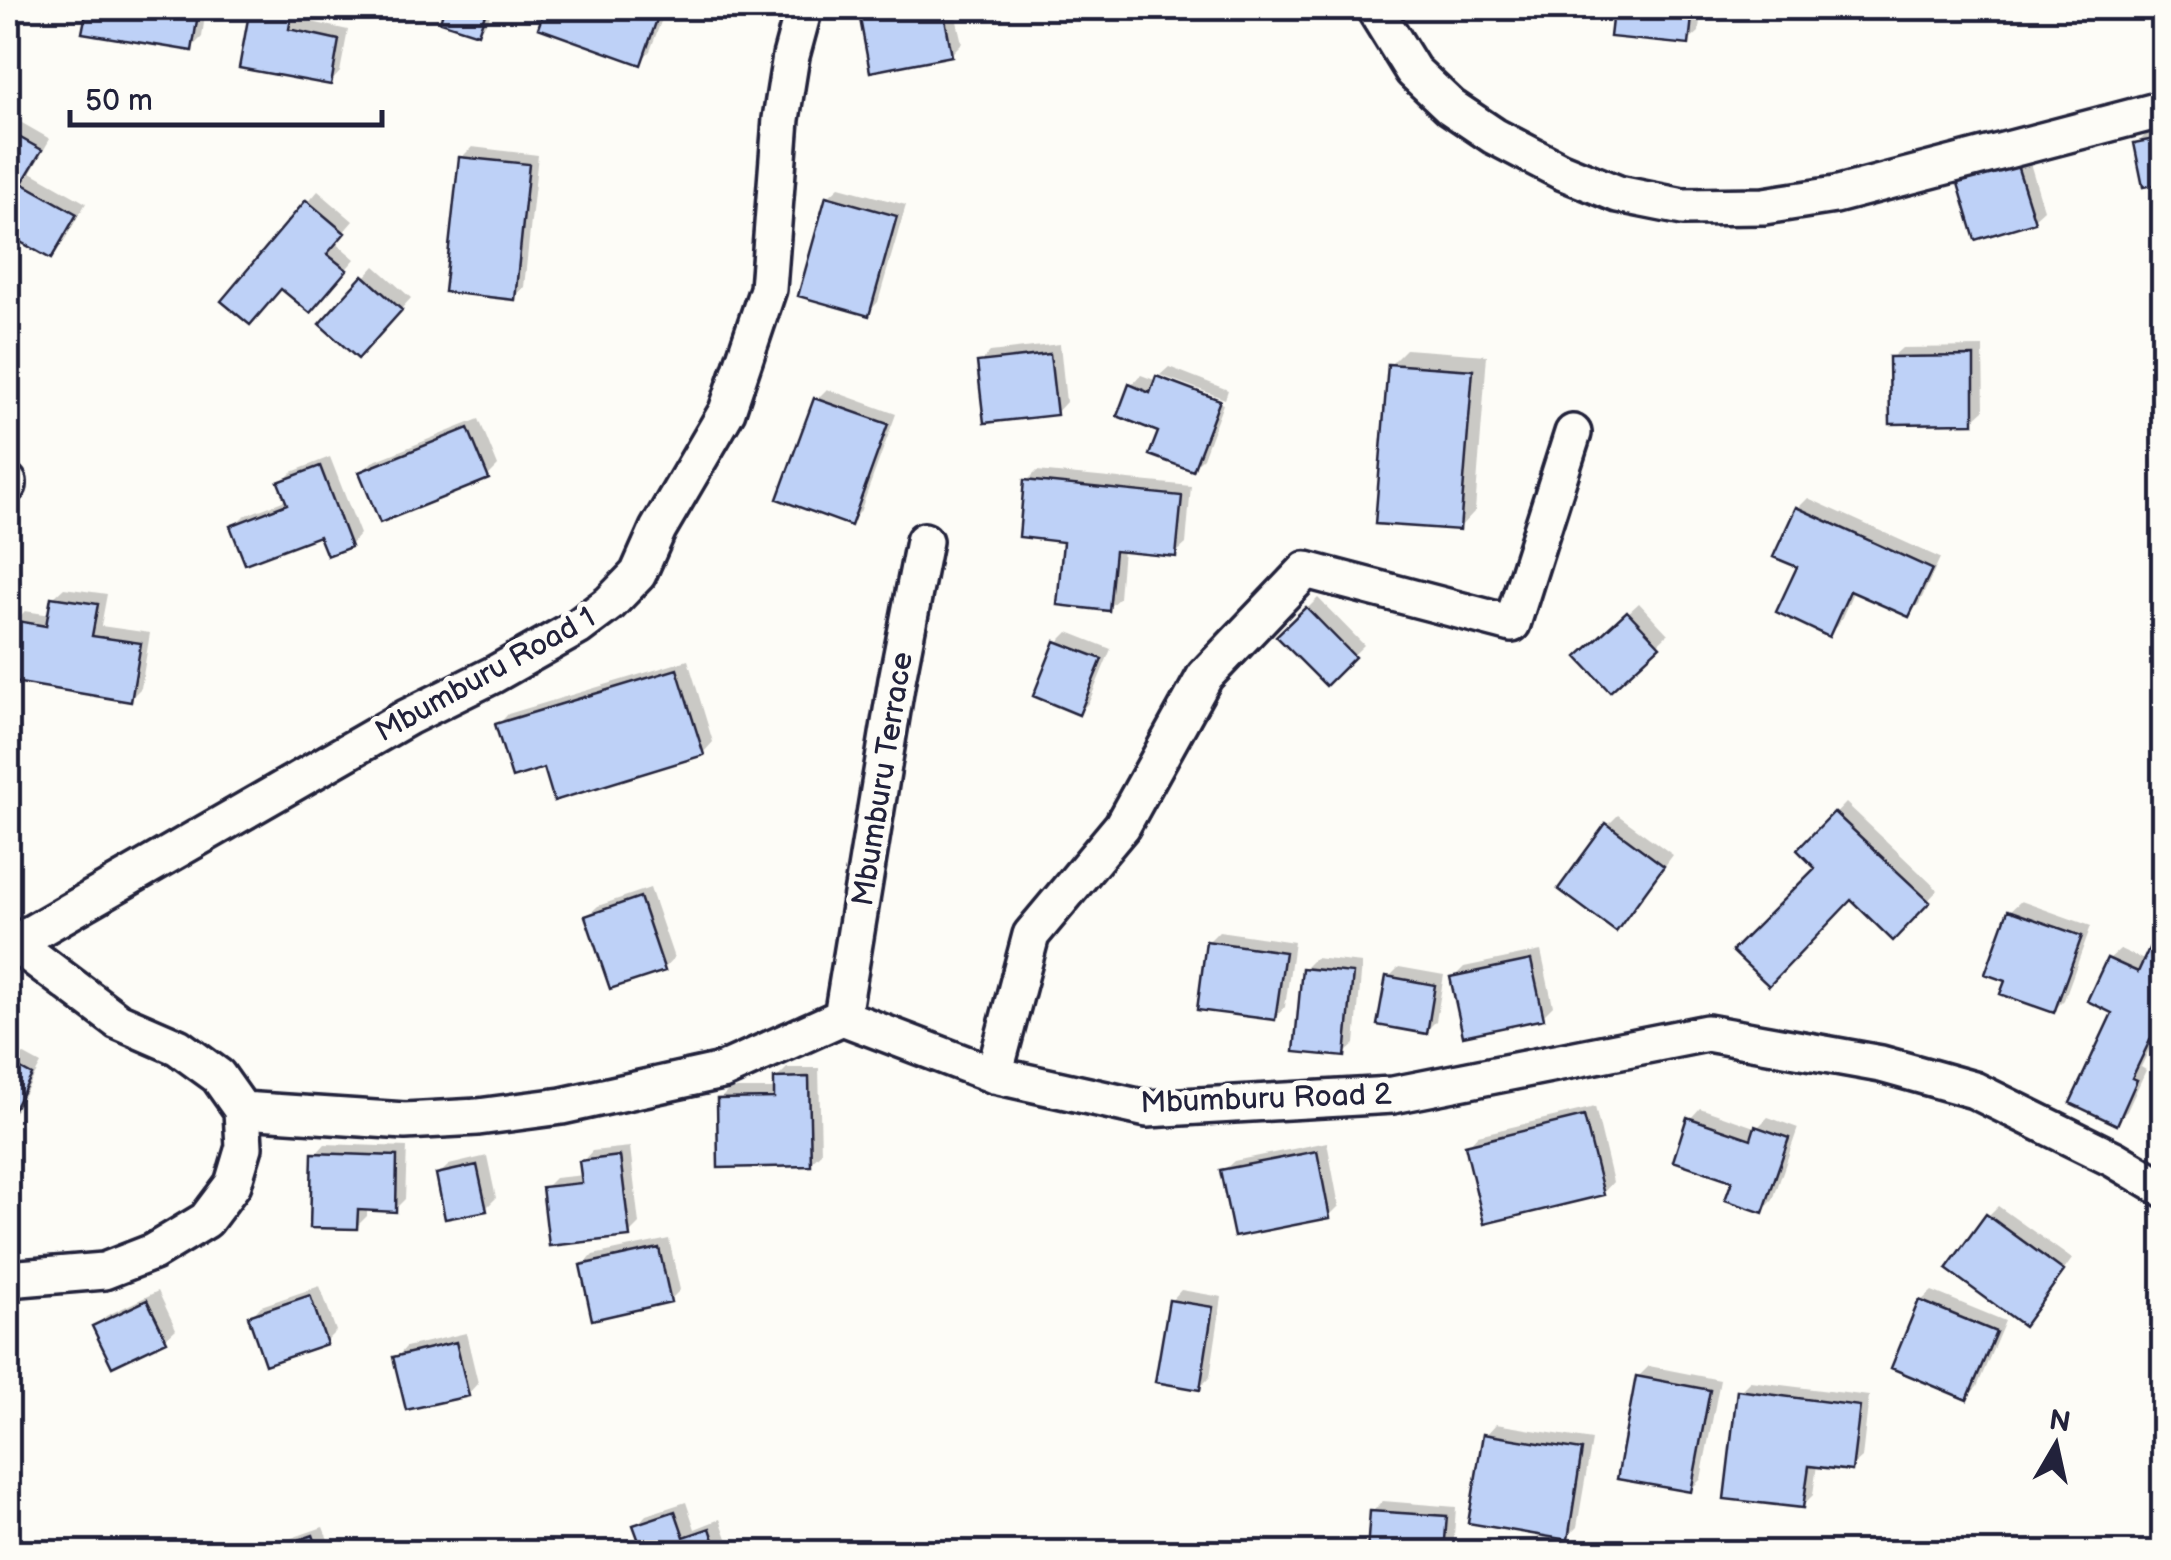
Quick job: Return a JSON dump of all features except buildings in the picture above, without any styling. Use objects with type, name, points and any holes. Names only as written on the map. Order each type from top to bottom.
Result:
[{"type":"street","name":"Mbumburu Road 1","points":[[10,941],[408,717],[578,627],[638,574],[658,530],[727,411],[768,289],[781,119],[804,8]]},
{"type":"street","points":[[1374,8],[1413,71],[1451,107],[1494,136],[1561,171],[1618,194],[1683,208],[1764,206],[1835,195],[2164,109]]},
{"type":"street","points":[[994,1076],[1031,934],[1122,826],[1204,676],[1306,570],[1512,624],[1573,433]]},
{"type":"street","name":"Mbumburu Terrace","points":[[842,1017],[897,680],[924,542]]},
{"type":"street","points":[[8,1279],[104,1271],[153,1252],[206,1220],[233,1184],[244,1147],[242,1110],[218,1076],[178,1047],[118,1021],[10,941]]},
{"type":"street","points":[[242,1110],[405,1121],[562,1106],[722,1071],[842,1017]]},
{"type":"street","name":"Mbumburu Road 2","points":[[842,1017],[994,1076],[1147,1109],[1393,1095],[1707,1033],[1880,1064],[1974,1090],[2114,1159],[2164,1189]]}]
